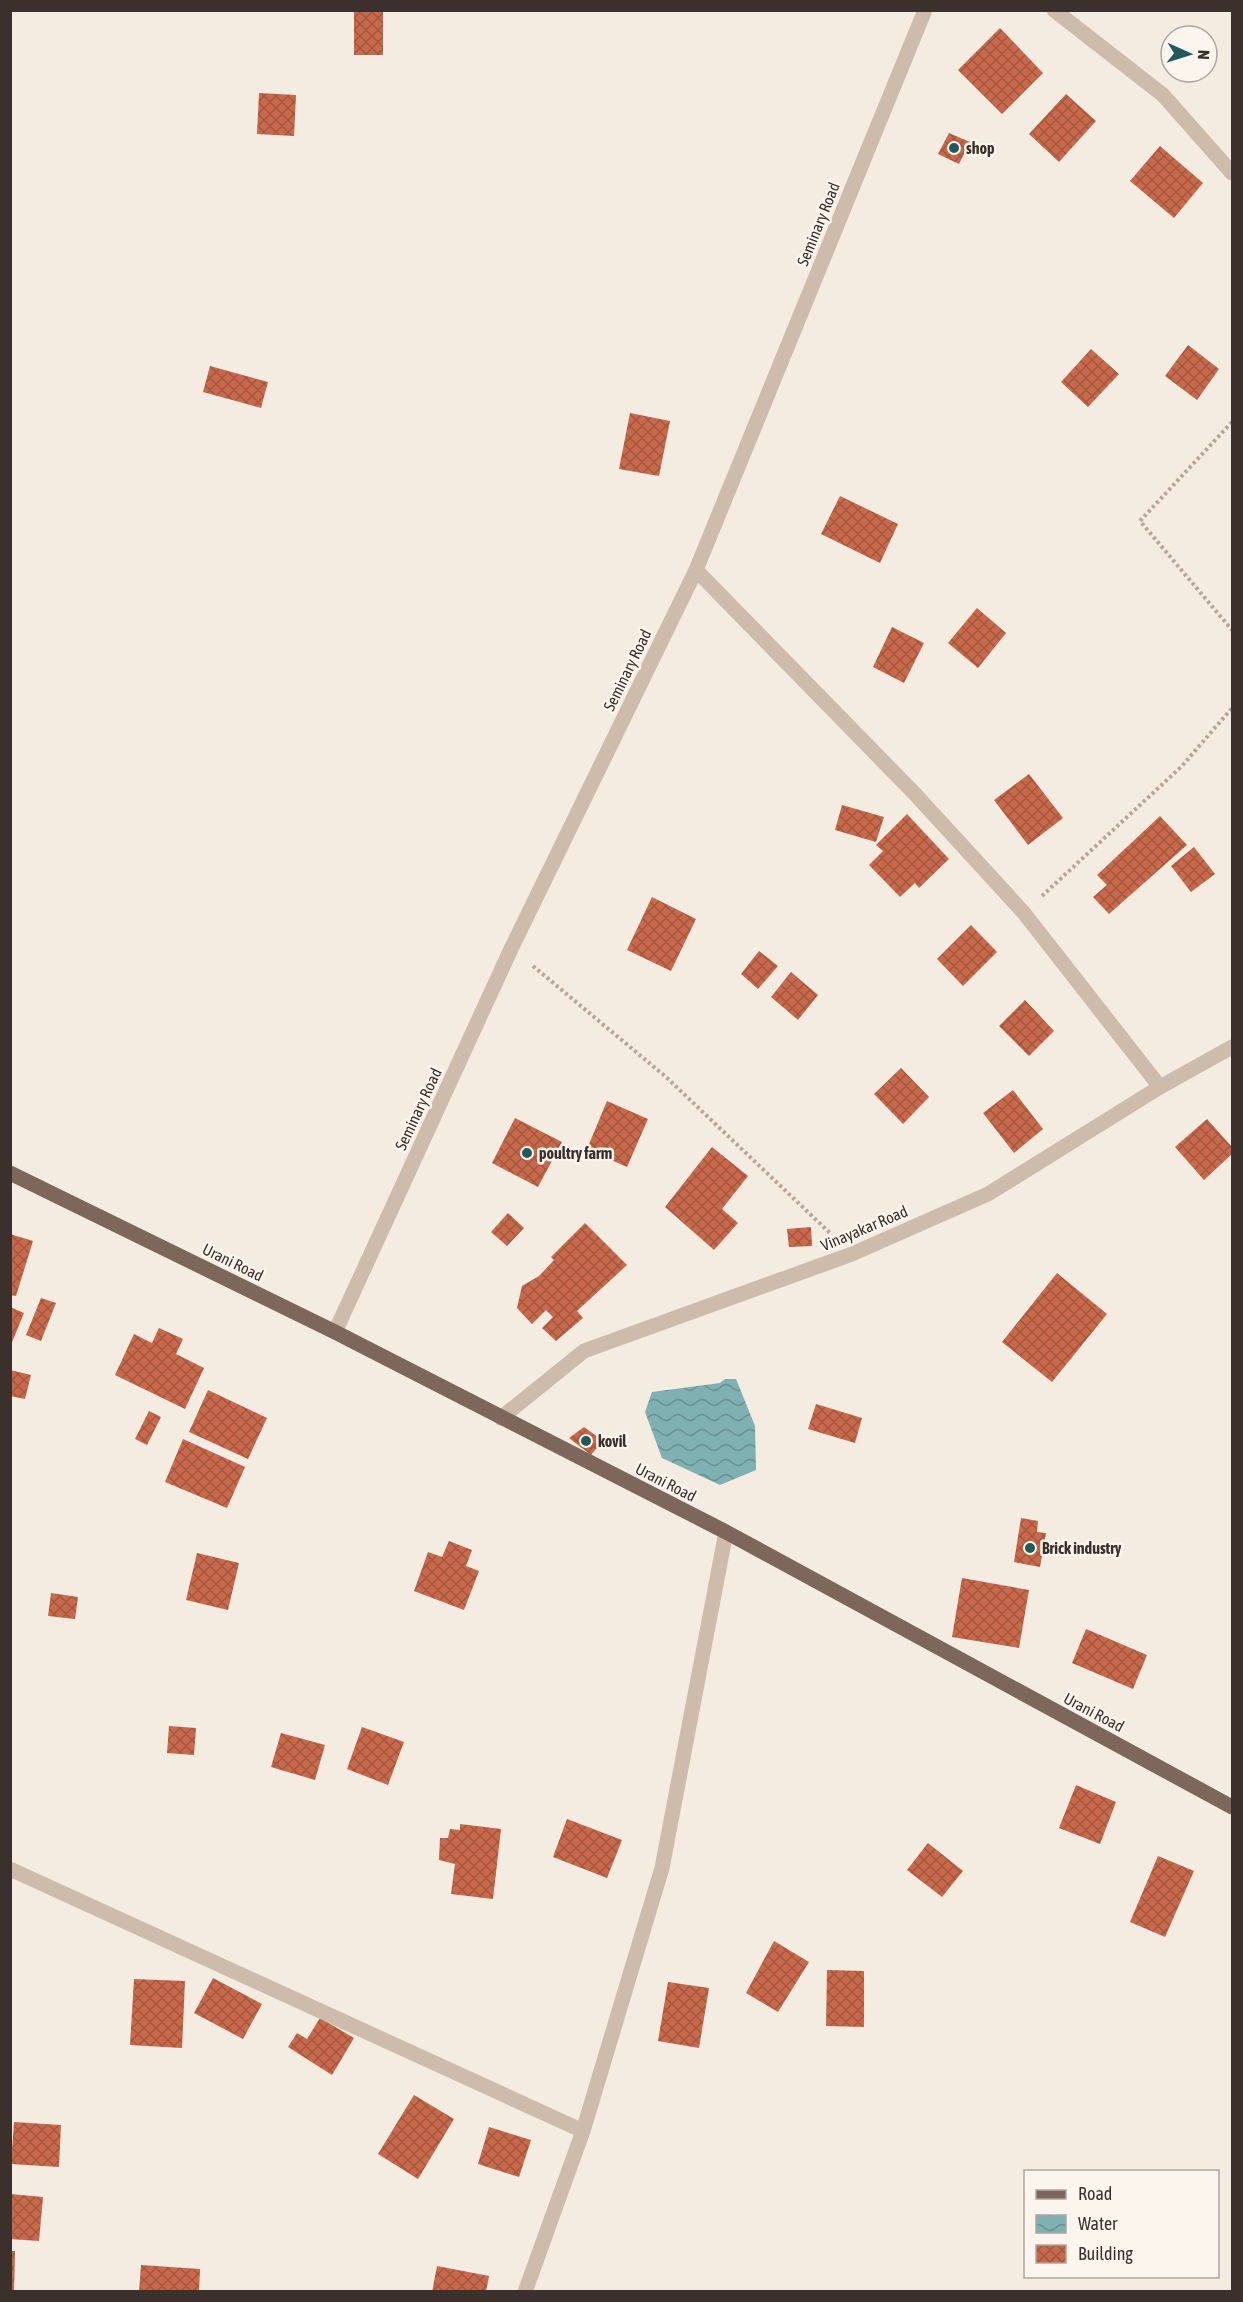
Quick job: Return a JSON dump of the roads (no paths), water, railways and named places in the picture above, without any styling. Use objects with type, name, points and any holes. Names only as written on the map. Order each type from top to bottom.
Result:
[{"type":"main road","name":"Urani Road","points":[[10,1173],[335,1332],[726,1532],[1233,1807]]},
{"type":"street","name":"Seminary Road","points":[[335,1332],[511,949],[696,570],[925,10]]},
{"type":"street","points":[[1054,10],[1162,95],[1233,173]]},
{"type":"street","points":[[696,570],[915,794],[1024,913],[1160,1087]]},
{"type":"street","name":"Vinayakar Road","points":[[501,1418],[584,1351],[852,1254],[988,1194],[1160,1087],[1233,1047]]},
{"type":"street","points":[[525,2292],[583,2132],[662,1868],[726,1532]]},
{"type":"street","points":[[10,1869],[583,2132]]},
{"type":"water","points":[[725,1379],[736,1379],[755,1426],[756,1470],[720,1485],[662,1458],[645,1412],[652,1392],[720,1383]]},
{"type":"place","name":"shop","points":[[954,148]]},
{"type":"place","name":"poultry farm","points":[[527,1153]]},
{"type":"place","name":"kovil","points":[[586,1441]]},
{"type":"place","name":"Brick industry","points":[[1030,1548]]}]
